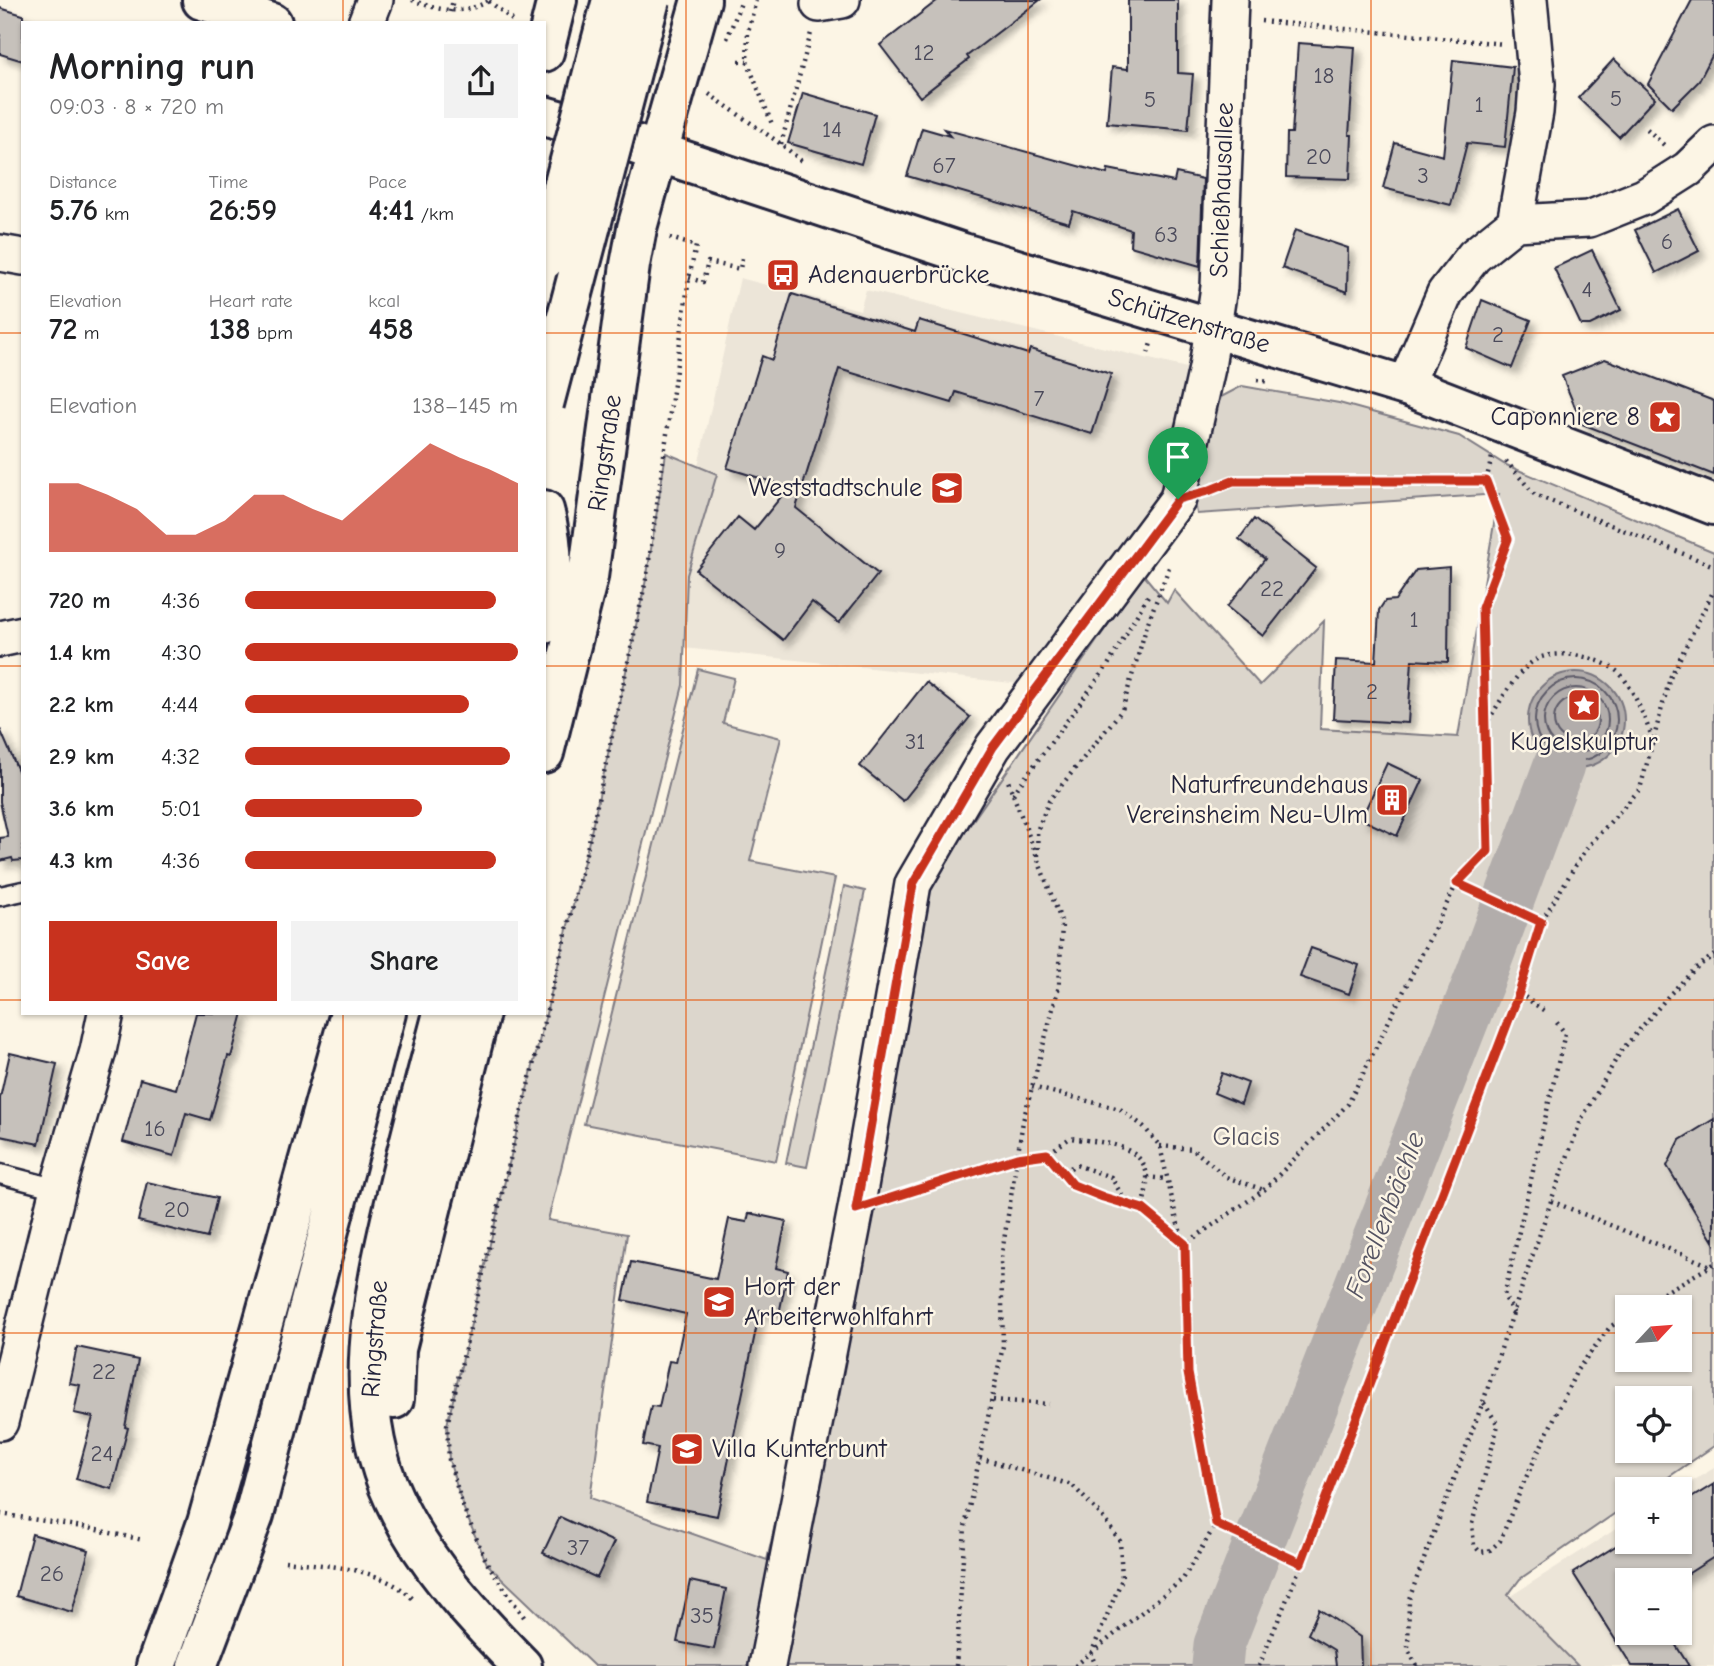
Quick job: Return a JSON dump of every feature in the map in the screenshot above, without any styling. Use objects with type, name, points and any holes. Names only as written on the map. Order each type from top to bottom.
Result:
[{"type":"main road","points":[[202,0],[258,20]]},
{"type":"main road","points":[[546,44],[557,0]]},
{"type":"main road","points":[[546,252],[612,0]]},
{"type":"main road","points":[[546,396],[650,0]]},
{"type":"main road","name":"Ringstraße","points":[[546,745],[588,577],[646,148],[701,0]]},
{"type":"main road","name":"Schützenstraße","points":[[646,148],[963,253],[1409,387],[1714,505]]},
{"type":"main road","name":"Ringstraße","points":[[546,517],[550,530],[552,568],[546,610]]},
{"type":"main road","points":[[156,1666],[207,1523],[349,1015]]},
{"type":"main road","points":[[197,1666],[254,1515],[385,1015]]},
{"type":"main road","name":"Ringstraße","points":[[443,1015],[380,1266],[370,1339],[369,1404],[378,1457],[394,1499],[426,1556],[466,1606],[524,1666]]},
{"type":"main road","name":"Ringstraße","points":[[480,1015],[396,1349],[396,1437],[417,1494],[457,1571],[524,1666]]},
{"type":"street","points":[[367,21],[374,0]]},
{"type":"street","name":"Schießhausallee","points":[[767,1666],[856,1209],[913,884],[993,747],[1178,499],[1205,381],[1219,286],[1230,0]]},
{"type":"street","points":[[1515,223],[1535,112],[1537,84],[1529,0]]},
{"type":"street","points":[[1409,387],[1412,370],[1445,293],[1474,256],[1515,223],[1589,219],[1644,197],[1688,169],[1714,144]]},
{"type":"street","points":[[0,253],[21,257]]},
{"type":"street","points":[[0,639],[21,634]]},
{"type":"street","points":[[0,1422],[58,1189],[98,1051],[106,1015]]},
{"type":"lane","points":[[0,896],[21,891]]},
{"type":"lane","points":[[0,1174],[58,1189]]},
{"type":"path","points":[[412,0],[450,12],[480,6],[489,0],[514,21]]},
{"type":"path","points":[[450,12],[453,0]]},
{"type":"path","points":[[756,0],[748,32],[747,61],[772,124]]},
{"type":"path","points":[[705,91],[781,144],[831,2]]},
{"type":"path","points":[[1261,21],[1533,47]]},
{"type":"path","points":[[739,61],[747,61]]},
{"type":"path","points":[[546,1014],[590,837],[647,575],[689,278],[696,246]]},
{"type":"path","points":[[689,278],[703,282],[708,262],[740,269],[742,258]]},
{"type":"path","points":[[1185,1244],[1264,1190],[1348,1104],[1457,883],[1488,851],[1482,608],[1508,539],[1486,481],[1494,449],[1535,495],[1714,566]]},
{"type":"path","points":[[1178,499],[1233,481],[1486,481]]},
{"type":"path","points":[[1013,794],[1108,665],[1171,559],[1147,625],[1122,710],[1049,801],[1037,831],[1038,860]]},
{"type":"path","points":[[1259,1666],[1519,993],[1541,922],[1585,850],[1640,789],[1670,678],[1714,590]]},
{"type":"path","points":[[1484,727],[1510,687],[1533,661],[1559,653],[1587,657],[1620,674],[1654,739]]},
{"type":"path","points":[[956,1666],[965,1527],[1003,1346],[1001,1259],[1023,1121],[1059,986],[1062,923],[993,747]]},
{"type":"path","points":[[1457,883],[1541,922]]},
{"type":"path","points":[[1416,1666],[1408,1650],[1409,1599],[1483,1402],[1581,1120],[1621,1051],[1671,993],[1696,968],[1714,955]]},
{"type":"path","points":[[1519,993],[1546,1012]]},
{"type":"path","points":[[525,1617],[487,1563],[463,1507],[449,1460],[447,1425],[546,1015]]},
{"type":"path","points":[[1514,1314],[1504,1296],[1564,1033],[1554,1019]]},
{"type":"path","points":[[1032,1087],[1120,1109],[1143,1126],[1160,1146],[1185,1244],[1188,1373],[1216,1524],[1183,1579],[1075,1666]]},
{"type":"path","points":[[856,1209],[1017,1158],[1047,1154],[1070,1138],[1112,1144],[1134,1152],[1143,1164],[1147,1177],[1143,1209]]},
{"type":"path","points":[[1160,1146],[1193,1149],[1226,1177],[1264,1190]]},
{"type":"path","points":[[1047,1154],[1064,1171],[1073,1185],[1143,1209],[1185,1244]]},
{"type":"path","points":[[1064,1171],[1076,1165],[1111,1177],[1126,1202]]},
{"type":"path","points":[[1147,1177],[1167,1179]]},
{"type":"path","points":[[1551,1201],[1713,1265]]},
{"type":"path","points":[[1660,1295],[1713,1265]]},
{"type":"path","points":[[1483,1402],[1498,1425],[1472,1524],[1474,1545],[1480,1552],[1489,1551],[1500,1541],[1523,1484],[1577,1370],[1615,1324]]},
{"type":"path","points":[[993,1400],[1049,1404]]},
{"type":"path","points":[[980,1458],[1072,1485],[1101,1515],[1120,1541],[1122,1578],[1091,1654],[1096,1666]]},
{"type":"path","points":[[0,1514],[143,1540]]},
{"type":"path","points":[[1216,1524],[1301,1563]]},
{"type":"path","points":[[285,1561],[338,1567],[376,1576],[408,1593],[416,1602]]},
{"type":"shaded area","name":"Weststadtschule","points":[[740,278],[860,310],[866,290],[1199,371],[1184,477],[1039,686],[684,648],[687,575],[717,475],[698,466]]},
{"type":"shaded area","points":[[1714,1468],[1714,1666],[1578,1666],[1509,1597],[1615,1530],[1615,1554],[1692,1554],[1692,1482]]},
{"type":"green space","name":"Glacis","points":[[1242,386],[1339,403],[1459,436],[1504,464],[1714,552],[1714,1446],[1692,1461],[1692,1386],[1615,1386],[1615,1463],[1689,1463],[1669,1477],[1615,1477],[1615,1513],[1520,1579],[1508,1595],[1578,1666],[594,1666],[487,1564],[463,1507],[449,1460],[447,1425],[590,837],[647,575],[666,453],[717,474],[687,575],[683,685],[548,1220],[627,1234],[590,1498],[767,1560],[835,1258],[927,887],[1143,574],[1167,603],[1174,590],[1260,685],[1324,621],[1320,729],[1458,737],[1499,494],[1197,514],[1191,474],[1221,397]]},
{"type":"green space","points":[[698,669],[734,678],[723,723],[781,738],[750,861],[835,878],[776,1161],[584,1124]]},
{"type":"green space","points":[[844,886],[865,891],[807,1167],[786,1163]]},
{"type":"water","points":[[1576,672],[1594,676],[1610,686],[1620,702],[1624,720],[1620,738],[1610,754],[1594,764],[1576,768],[1558,764],[1542,754],[1532,738],[1528,720],[1532,702],[1542,686],[1558,676]]},
{"type":"building","points":[[938,0],[1040,0],[967,56],[969,59],[920,97],[880,45]]},
{"type":"building","points":[[1128,0],[1178,0],[1178,73],[1193,74],[1188,130],[1107,123],[1112,67],[1128,69]]},
{"type":"building","points":[[1692,0],[1714,0],[1714,52],[1699,81],[1672,108],[1648,84]]},
{"type":"building","points":[[0,8],[23,15],[23,21],[21,60],[0,54]]},
{"type":"building","points":[[1298,43],[1355,47],[1349,135],[1352,135],[1350,179],[1286,177],[1287,133],[1292,133]]},
{"type":"building","points":[[1614,59],[1655,98],[1619,137],[1578,98]]},
{"type":"building","points":[[1453,60],[1513,67],[1505,147],[1467,143],[1451,205],[1383,188],[1395,143],[1443,156]]},
{"type":"building","points":[[803,93],[875,114],[861,164],[788,143]]},
{"type":"building","points":[[922,128],[950,136],[944,129],[1107,174],[1108,169],[1174,182],[1176,173],[1203,179],[1200,266],[1130,246],[1131,230],[1073,211],[1069,223],[907,176]]},
{"type":"building","points":[[1678,209],[1699,251],[1656,273],[1635,230]]},
{"type":"building","points":[[1295,230],[1348,248],[1347,292],[1282,268]]},
{"type":"building","points":[[1592,250],[1621,310],[1590,325],[1581,325],[1554,268]]},
{"type":"building","points":[[792,294],[915,332],[919,320],[1028,354],[1030,349],[1111,374],[1092,434],[956,392],[952,403],[839,369],[796,508],[878,574],[839,623],[812,602],[783,640],[696,570],[738,517],[754,530],[789,487],[727,468],[762,356],[772,360]]},
{"type":"building","points":[[1482,300],[1531,320],[1512,368],[1466,348]]},
{"type":"building","points":[[1605,359],[1714,401],[1714,475],[1582,424],[1562,376]]},
{"type":"building","points":[[1254,519],[1316,568],[1263,636],[1227,607],[1265,559],[1239,539]]},
{"type":"building","points":[[1449,567],[1448,662],[1412,660],[1408,723],[1333,719],[1336,660],[1376,662],[1379,610],[1385,601],[1395,600],[1416,570]]},
{"type":"building","points":[[926,682],[970,717],[903,801],[860,766]]},
{"type":"building","points":[[0,729],[21,777],[21,860],[13,861],[12,858],[0,861],[0,838],[8,837],[0,802]]},
{"type":"building","name":"Naturfreundehaus Vereinsheim Neu-Ulm","points":[[1387,763],[1423,780],[1397,836],[1361,819]]},
{"type":"building","points":[[1311,948],[1359,965],[1349,994],[1300,977]]},
{"type":"building","points":[[195,1015],[242,1015],[210,1120],[186,1113],[174,1156],[123,1142],[140,1079],[176,1089]]},
{"type":"building","points":[[10,1053],[57,1064],[39,1144],[0,1136],[0,1098]]},
{"type":"building","points":[[1222,1073],[1248,1083],[1241,1104],[1214,1093]]},
{"type":"building","points":[[1714,1119],[1714,1243],[1667,1166],[1680,1140]]},
{"type":"building","points":[[147,1182],[217,1198],[207,1238],[138,1221]]},
{"type":"building","points":[[749,1213],[786,1221],[776,1268],[788,1271],[779,1314],[760,1310],[717,1516],[647,1502],[658,1448],[643,1445],[651,1406],[659,1407],[669,1361],[676,1362],[686,1314],[623,1300],[631,1262],[716,1279],[729,1219],[747,1222]]},
{"type":"building","points":[[77,1347],[138,1360],[125,1427],[128,1428],[112,1489],[76,1479],[93,1417],[74,1413],[80,1385],[69,1383]]},
{"type":"building","points":[[1714,1484],[1714,1557],[1692,1571],[1692,1568],[1615,1568],[1615,1639],[1573,1573],[1615,1546],[1615,1554],[1692,1554],[1692,1498]]},
{"type":"building","points":[[560,1517],[614,1542],[597,1578],[543,1553]]},
{"type":"building","points":[[32,1534],[89,1550],[72,1612],[16,1596]]},
{"type":"building","points":[[690,1581],[726,1589],[714,1649],[677,1642]]},
{"type":"building","points":[[1319,1609],[1360,1637],[1361,1666],[1336,1666],[1334,1650],[1308,1634]]},
{"type":"building","points":[[1619,1645],[1676,1645],[1689,1666],[1632,1666]]},
{"type":"waterway","name":"Forellenbächle","points":[[1217,1666],[1219,1645],[1480,978],[1559,765]]},
{"type":"place","name":"Adenauerbrücke","points":[[783,275]]},
{"type":"place","name":"Caponniere 8","points":[[1665,417]]},
{"type":"place","name":"Weststadtschule","points":[[947,488]]},
{"type":"place","name":"Kugelskulptur","points":[[1584,705]]},
{"type":"place","name":"Naturfreundehaus Vereinsheim Neu-Ulm","points":[[1392,800]]},
{"type":"place","name":"Hort der Arbeiterwohlfahrt","points":[[719,1302]]},
{"type":"place","name":"Villa Kunterbunt","points":[[687,1449]]},
{"type":"route","points":[[1233,481],[1486,481],[1508,539],[1482,608],[1488,851],[1457,883],[1541,922],[1519,993],[1301,1563],[1216,1524],[1188,1373],[1185,1244],[1143,1209],[1073,1185],[1064,1171],[1047,1154],[1017,1158],[856,1209],[913,884],[993,747],[1178,499],[1233,481]]}]
